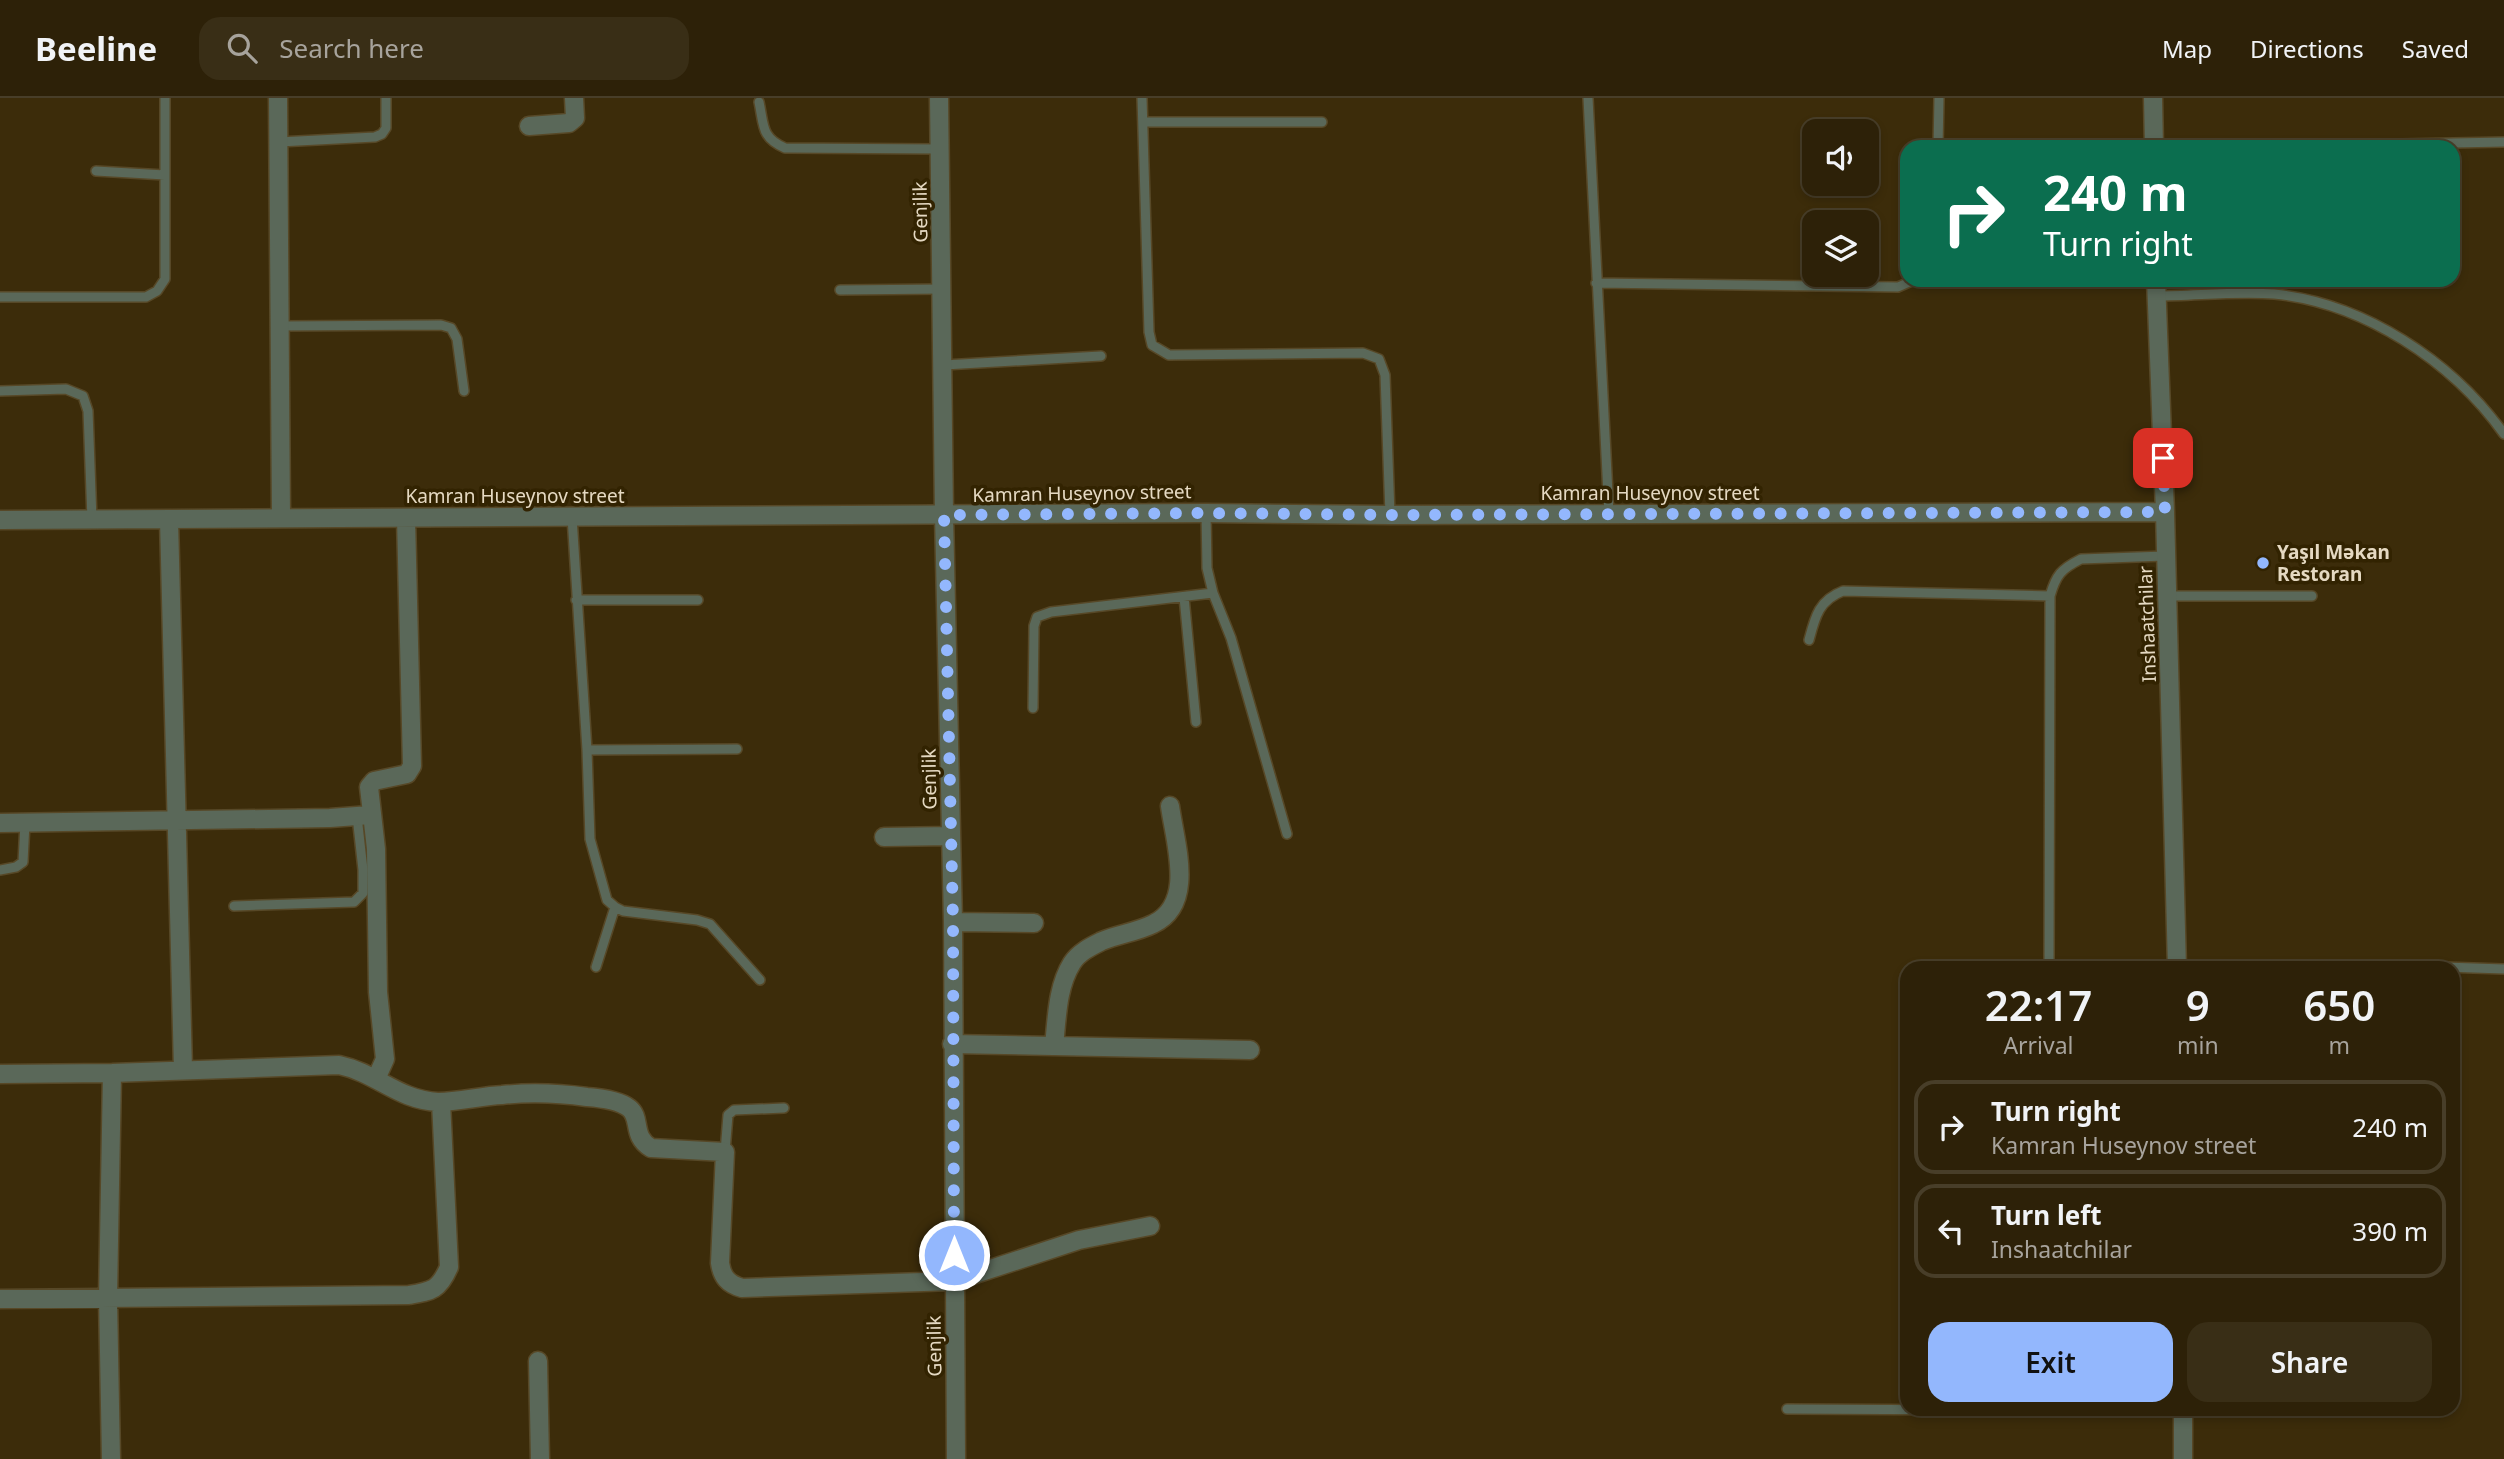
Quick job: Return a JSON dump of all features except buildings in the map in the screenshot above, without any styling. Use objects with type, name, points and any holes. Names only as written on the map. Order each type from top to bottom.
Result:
[{"type":"street","points":[[278,98],[281,518]]},
{"type":"street","points":[[529,126],[569,123],[575,118],[573,98]]},
{"type":"street","name":"Genjlik","points":[[939,98],[953,922],[956,1459]]},
{"type":"street","points":[[2153,98],[2154,140]]},
{"type":"street","name":"Inshaatchilar","points":[[2156,288],[2165,512],[2176,961]]},
{"type":"street","name":"Kamran Huseynov street","points":[[0,520],[1206,513],[1390,515],[2165,512]]},
{"type":"street","points":[[376,1079],[384,1059],[378,992],[376,849],[363,815],[369,787],[374,781],[407,774],[412,766],[406,518]]},
{"type":"street","points":[[169,520],[183,1069]]},
{"type":"street","points":[[1054,1046],[1062,986],[1073,961],[1089,948],[1112,937],[1152,925],[1167,916],[1176,903],[1179,888],[1170,806]]},
{"type":"street","points":[[0,823],[363,815]]},
{"type":"street","points":[[884,837],[951,836]]},
{"type":"street","points":[[953,922],[1034,923]]},
{"type":"street","points":[[952,1044],[1250,1050]]},
{"type":"street","points":[[0,1074],[339,1065],[358,1069],[416,1100],[441,1102],[547,1092],[599,1098],[630,1108],[643,1143],[651,1148],[725,1152],[720,1263],[725,1279],[742,1288],[954,1282],[1079,1240],[1150,1226]]},
{"type":"street","points":[[111,1459],[108,1298],[112,1073]]},
{"type":"street","points":[[0,1299],[409,1295],[429,1291],[442,1283],[449,1268],[441,1102]]},
{"type":"street","points":[[538,1362],[540,1459]]},
{"type":"street","points":[[2183,1416],[2183,1459]]},
{"type":"lane","points":[[0,296],[146,297],[158,291],[165,279],[164,98]]},
{"type":"lane","points":[[279,142],[376,137],[386,128],[386,98]]},
{"type":"lane","points":[[1142,98],[1149,332],[1152,345],[1169,355],[1363,353],[1379,359],[1385,375],[1390,515]]},
{"type":"lane","points":[[1588,98],[1609,514]]},
{"type":"lane","points":[[1938,140],[1939,98]]},
{"type":"lane","points":[[759,102],[766,135],[772,142],[785,148],[940,149]]},
{"type":"lane","points":[[1144,122],[1322,122]]},
{"type":"lane","points":[[2460,143],[2504,142]]},
{"type":"lane","points":[[96,171],[165,175]]},
{"type":"lane","points":[[1596,283],[1900,285]]},
{"type":"lane","points":[[2156,288],[2273,294],[2314,301],[2353,314],[2405,341],[2448,373],[2504,434]]},
{"type":"lane","points":[[839,290],[943,289]]},
{"type":"lane","points":[[280,326],[441,324],[451,328],[457,339],[464,391]]},
{"type":"lane","points":[[944,365],[1101,356]]},
{"type":"lane","points":[[0,391],[66,389],[83,396],[88,411],[92,520]]},
{"type":"lane","points":[[1206,513],[1207,568],[1213,593],[1231,638],[1287,834]]},
{"type":"lane","points":[[572,517],[592,852],[607,900],[623,911],[697,920],[709,924],[760,980]]},
{"type":"lane","points":[[2049,961],[2050,596],[2055,578],[2081,559],[2165,556]]},
{"type":"lane","points":[[1809,640],[1817,611],[1829,596],[1843,591],[2050,596]]},
{"type":"lane","points":[[1033,708],[1034,626],[1037,617],[1051,611],[1213,593]]},
{"type":"lane","points":[[2167,596],[2312,596]]},
{"type":"lane","points":[[1184,597],[1196,722]]},
{"type":"lane","points":[[576,600],[698,600]]},
{"type":"lane","points":[[587,750],[737,749]]},
{"type":"lane","points":[[234,906],[354,902],[363,892],[363,815]]},
{"type":"lane","points":[[0,870],[16,867],[23,862],[25,822]]},
{"type":"lane","points":[[596,967],[615,907]]},
{"type":"lane","points":[[2460,968],[2504,969]]},
{"type":"lane","points":[[725,1152],[728,1115],[734,1110],[784,1108]]},
{"type":"lane","points":[[1787,1409],[1900,1409]]},
{"type":"place","name":"Yaşıl Məkan Restoran","points":[[2263,563]]},
{"type":"route","points":[[954,1255],[953,922],[944,515],[2165,512],[2163,458]]}]
